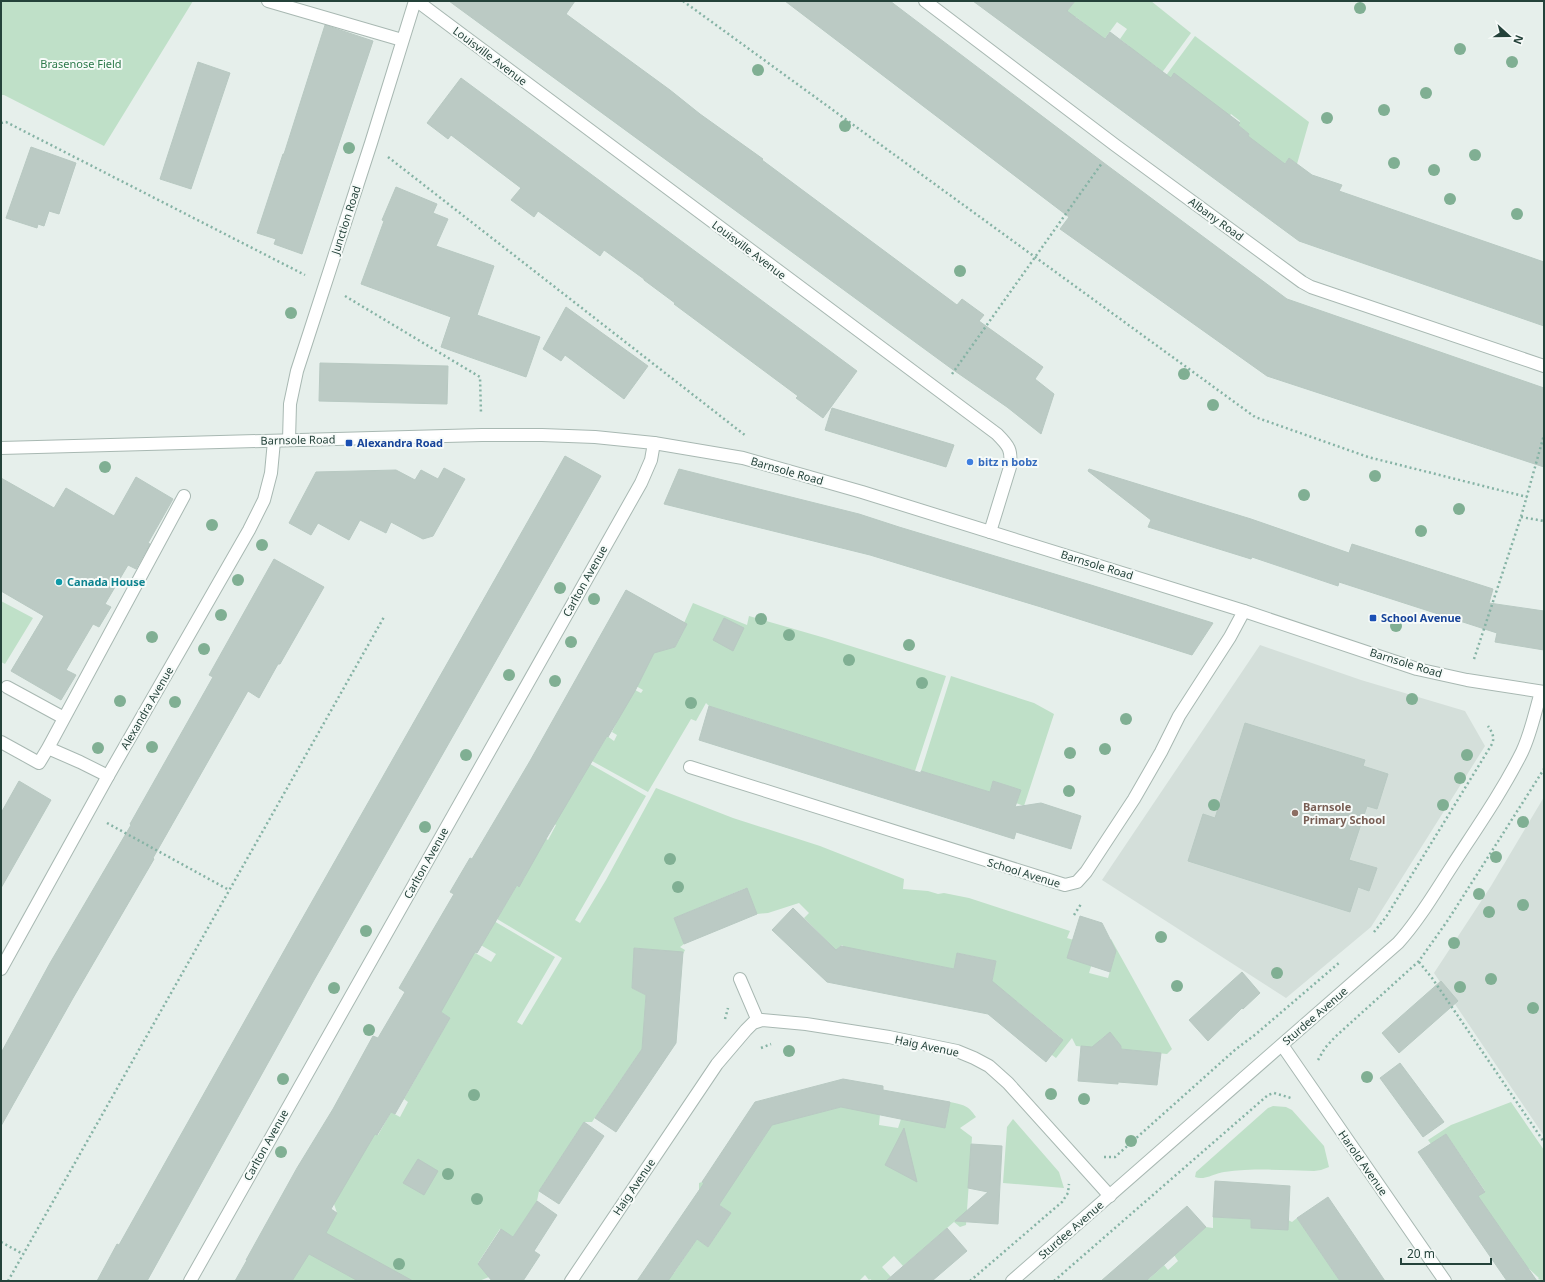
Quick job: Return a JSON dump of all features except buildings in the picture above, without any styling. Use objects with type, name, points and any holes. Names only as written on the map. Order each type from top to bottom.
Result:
[{"type":"street","points":[[268,1],[402,40]]},
{"type":"street","name":"Junction Road","points":[[289,440],[290,404],[297,371],[371,143],[402,40],[416,1]]},
{"type":"street","name":"Louisville Avenue","points":[[416,1],[997,434],[1009,446],[1011,456],[1010,467],[990,532]]},
{"type":"street","name":"Albany Road","points":[[925,1],[1115,145],[1306,285],[1544,366]]},
{"type":"street","name":"Barnsole Road","points":[[1,448],[542,435],[595,437],[654,442],[743,458],[862,492],[1244,610],[1418,668],[1467,680],[1543,692]]},
{"type":"street","name":"Alexandra Avenue","points":[[1,969],[108,776],[245,537],[264,500],[271,473],[274,441]]},
{"type":"street","name":"Carlton Avenue","points":[[190,1281],[640,483],[651,460],[654,442]]},
{"type":"street","points":[[1,742],[39,763],[184,496]]},
{"type":"street","name":"School Avenue","points":[[690,767],[1065,886],[1077,882],[1091,866],[1134,799],[1161,752],[1179,716],[1230,637],[1244,610]]},
{"type":"street","points":[[7,687],[64,718]]},
{"type":"street","name":"Sturdee Avenue","points":[[1012,1281],[1391,950],[1407,933],[1510,774],[1522,752],[1531,730],[1543,692]]},
{"type":"street","points":[[48,748],[108,776]]},
{"type":"street","points":[[740,979],[758,1021]]},
{"type":"street","name":"Haig Avenue","points":[[571,1281],[717,1064],[746,1030],[758,1021],[766,1020],[792,1022],[888,1037],[957,1051],[974,1058],[989,1066],[1008,1083],[1110,1196]]},
{"type":"street","name":"Harold Avenue","points":[[1282,1045],[1445,1281]]},
{"type":"path","points":[[683,1],[1255,417],[1368,457],[1527,497]]},
{"type":"path","points":[[1,119],[325,284],[480,377],[481,410]]},
{"type":"path","points":[[1,123],[6,122]]},
{"type":"path","points":[[371,143],[662,372],[740,430],[748,438]]},
{"type":"path","points":[[939,392],[1115,145]]},
{"type":"path","points":[[1467,680],[1521,517],[1544,435]]},
{"type":"path","points":[[1521,517],[1544,521]]},
{"type":"path","points":[[8,1281],[384,617]]},
{"type":"path","points":[[1369,937],[1375,932],[1386,917],[1492,744],[1492,733],[1488,726]]},
{"type":"path","points":[[1317,1064],[1319,1057],[1329,1044],[1419,962],[1544,769]]},
{"type":"path","points":[[88,813],[229,890]]},
{"type":"path","points":[[1098,1155],[1115,1157],[1236,1049],[1256,1034],[1346,957]]},
{"type":"path","points":[[1419,962],[1432,978],[1544,1142]]},
{"type":"path","points":[[724,1021],[727,1015],[728,1001]]},
{"type":"path","points":[[756,1050],[774,1043]]},
{"type":"path","points":[[1054,1281],[1268,1095],[1277,1093],[1294,1100]]},
{"type":"path","points":[[970,1281],[1062,1202],[1068,1193],[1069,1182]]},
{"type":"path","points":[[1,1242],[23,1254]]},
{"type":"shaded area","name":"Barnsole Primary School","points":[[1260,645],[1361,680],[1465,711],[1485,746],[1371,927],[1286,998],[1102,880]]},
{"type":"shaded area","points":[[1544,797],[1544,1136],[1434,973],[1491,886]]},
{"type":"green space","name":"Brasenose Field","points":[[1,1],[193,1],[104,146],[4,95],[1,95]]},
{"type":"green space","points":[[1075,1],[1151,1],[1191,33],[1150,89],[1157,67],[1138,54],[1117,64],[1129,46],[1120,39],[1127,29],[1117,22],[1097,49],[1095,32],[1076,17],[1059,21]]},
{"type":"green space","points":[[1195,36],[1309,122],[1297,164],[1289,158],[1273,180],[1236,153],[1249,134],[1238,125],[1240,121],[1231,114],[1220,128],[1174,74],[1164,88],[1159,85]]},
{"type":"green space","points":[[1,601],[33,618],[5,664],[1,662]]},
{"type":"green space","points":[[693,603],[747,625],[749,616],[946,676],[915,771],[709,706],[706,703],[696,721],[691,719],[648,792],[592,761],[607,736],[614,741],[617,735],[612,732],[633,689],[641,693],[643,690],[622,678],[634,657],[675,647],[685,628],[684,623]]},
{"type":"green space","points":[[951,676],[1034,703],[1054,714],[1024,806],[1016,803],[1020,790],[993,781],[990,792],[921,771]]},
{"type":"green space","points":[[578,757],[646,796],[575,920],[580,923],[606,880],[656,788],[733,818],[820,846],[904,879],[903,889],[928,891],[938,894],[944,893],[969,898],[1070,931],[1067,938],[1097,947],[1089,973],[1108,978],[1115,954],[1107,952],[1111,939],[1172,1049],[1167,1054],[1118,1049],[1118,1042],[1113,1036],[1106,1035],[1100,1040],[1099,1048],[1076,1046],[1072,1038],[1056,1058],[1048,1052],[1060,1037],[1004,991],[986,1013],[996,961],[958,953],[954,969],[861,950],[854,987],[851,987],[857,956],[853,956],[842,945],[836,950],[804,918],[809,913],[799,903],[768,913],[757,914],[746,888],[674,918],[684,944],[680,947],[685,950],[682,956],[669,951],[635,948],[632,988],[646,995],[644,1029],[645,1047],[642,1049],[592,1122],[584,1122],[539,1191],[537,1201],[513,1237],[500,1229],[478,1263],[489,1277],[479,1281],[292,1281],[302,1250],[325,1234],[337,1213],[334,1204],[364,1127],[378,1135],[391,1112],[400,1117],[408,1102],[404,1099],[450,1018],[441,1012],[463,946],[491,962],[496,954],[479,944],[482,914],[555,957],[517,1022],[522,1025],[562,958],[497,919],[517,885],[519,886],[525,877],[534,832],[548,840],[556,825],[543,818],[561,786],[573,793],[580,782],[567,774]]},
{"type":"green space","points":[[950,1102],[965,1106],[971,1110],[976,1117],[960,1128],[972,1137],[966,1225],[960,1227],[954,1222],[903,1266],[894,1256],[882,1267],[891,1277],[886,1281],[869,1280],[865,1275],[859,1281],[665,1281],[652,1259],[674,1273],[697,1239],[708,1247],[731,1213],[699,1191],[699,1183],[702,1182],[724,1196],[766,1134],[770,1125],[849,1105],[880,1114],[879,1125],[898,1128],[901,1119],[945,1127]]},
{"type":"green space","points":[[1511,1102],[1544,1150],[1544,1281],[1538,1279],[1539,1278],[1527,1267],[1486,1208],[1469,1202],[1485,1191],[1446,1134],[1431,1144],[1428,1140],[1451,1125]]},
{"type":"green space","points":[[1273,1106],[1286,1107],[1292,1110],[1324,1146],[1329,1167],[1314,1171],[1246,1170],[1221,1173],[1202,1178],[1195,1177],[1196,1172],[1268,1108]]},
{"type":"green space","points":[[1013,1119],[1059,1172],[1064,1188],[1003,1183],[1007,1127]]},
{"type":"green space","points":[[1213,1217],[1251,1219],[1251,1228],[1276,1229],[1288,1220],[1292,1222],[1297,1218],[1340,1281],[1141,1281],[1150,1278],[1164,1265],[1168,1270],[1178,1261],[1174,1255],[1206,1227],[1213,1228]]},
{"type":"place","name":"Alexandra Road","points":[[349,443]]},
{"type":"place","name":"bitz n bobz","points":[[970,462]]},
{"type":"place","name":"Canada House","points":[[59,582]]},
{"type":"place","name":"School Avenue","points":[[1373,618]]},
{"type":"place","name":"Barnsole Primary School","points":[[1295,813]]}]
